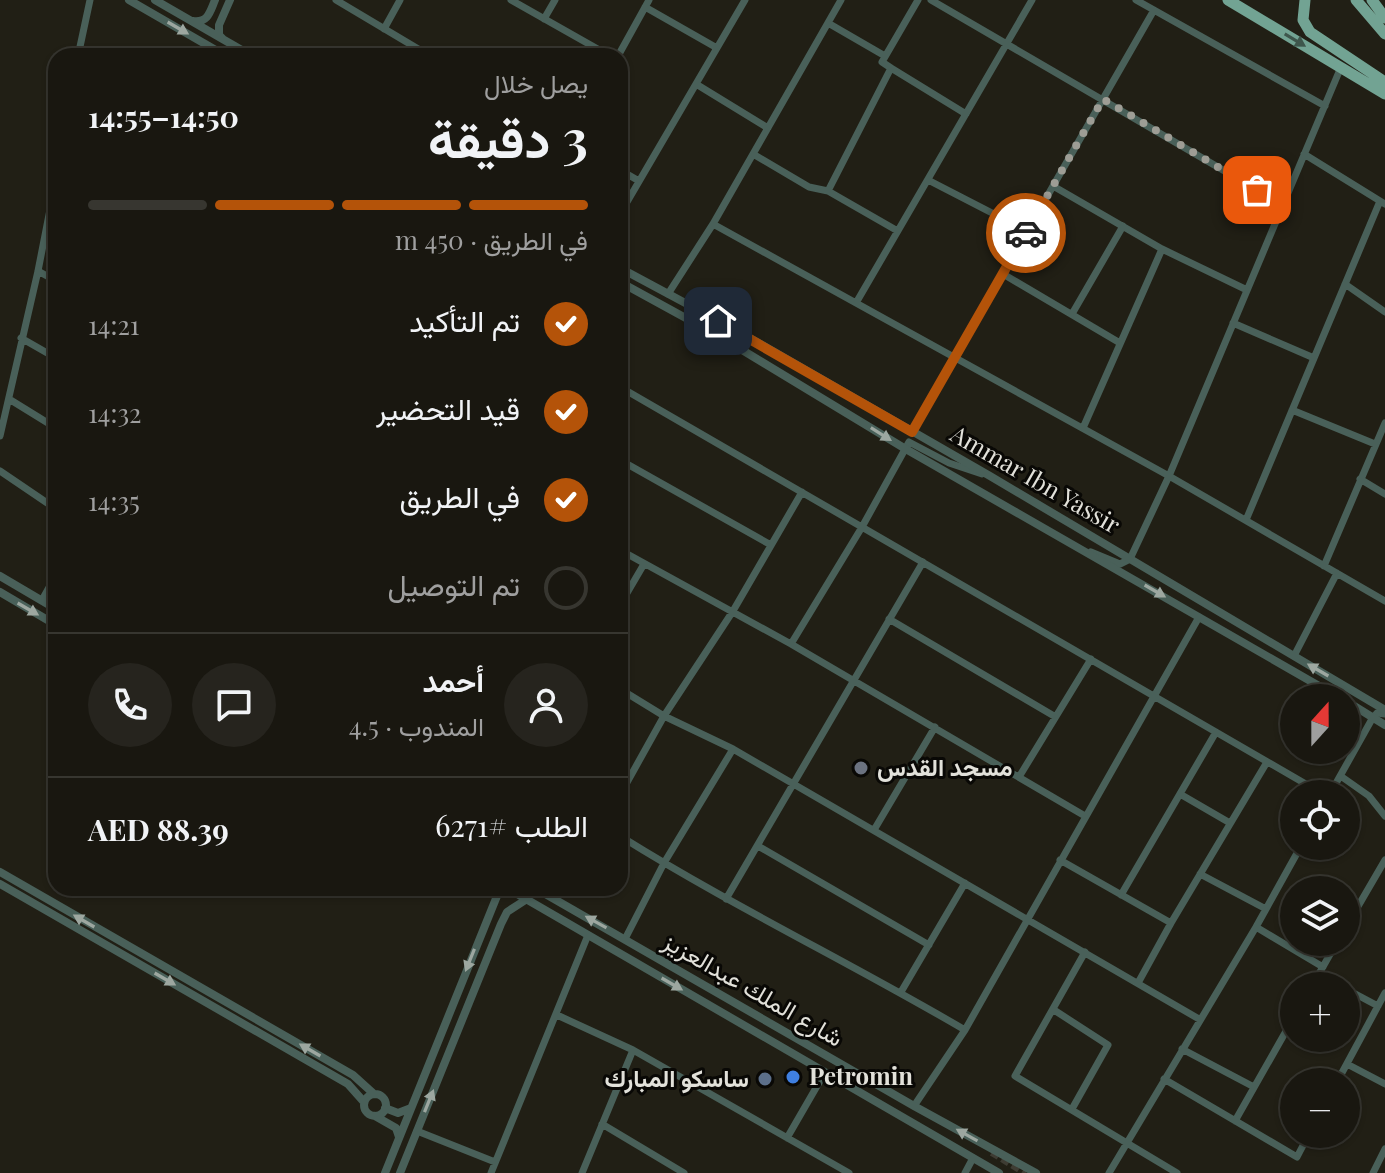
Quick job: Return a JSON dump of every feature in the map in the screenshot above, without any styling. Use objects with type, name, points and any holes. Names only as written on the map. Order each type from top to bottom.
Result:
[{"type":"main road","points":[[1228,0],[1385,94]]},
{"type":"main road","points":[[1305,0],[1303,20],[1310,32],[1385,82]]},
{"type":"main road","points":[[1356,0],[1385,34]]},
{"type":"main road","points":[[1372,0],[1385,18]]},
{"type":"street","points":[[80,48],[90,0]]},
{"type":"street","points":[[129,0],[212,48]]},
{"type":"street","points":[[190,20],[205,20],[215,0]]},
{"type":"street","points":[[224,40],[219,35],[219,25],[230,0]]},
{"type":"street","points":[[336,0],[416,48]]},
{"type":"street","points":[[384,29],[400,0]]},
{"type":"street","points":[[511,0],[596,48]]},
{"type":"street","points":[[544,19],[555,0]]},
{"type":"street","points":[[628,200],[745,0]]},
{"type":"street","points":[[668,294],[713,224],[841,0]]},
{"type":"street","points":[[918,0],[882,62],[966,114]]},
{"type":"street","points":[[931,0],[1283,205]]},
{"type":"street","points":[[856,303],[1032,0]]},
{"type":"street","points":[[1136,0],[1325,106]]},
{"type":"street","points":[[155,1],[238,48]]},
{"type":"street","points":[[622,48],[647,3],[717,48]]},
{"type":"street","points":[[912,432],[1154,10]]},
{"type":"street","points":[[828,23],[885,56]]},
{"type":"street","points":[[1070,543],[1120,564],[1130,559],[1169,476],[1341,67]]},
{"type":"street","points":[[828,191],[891,68]]},
{"type":"street","points":[[696,84],[768,128]]},
{"type":"street","points":[[753,154],[809,187],[828,191],[896,230]]},
{"type":"street","points":[[1246,520],[1382,202],[1304,154]]},
{"type":"street","points":[[628,175],[639,181]]},
{"type":"street","points":[[928,180],[1027,231]]},
{"type":"street","points":[[1053,186],[1162,249],[1247,290]]},
{"type":"street","points":[[0,436],[48,220]]},
{"type":"street","points":[[713,224],[1169,476],[1385,601]]},
{"type":"street","points":[[1072,314],[1123,226]]},
{"type":"street","points":[[1083,428],[1162,249]]},
{"type":"street","points":[[38,271],[48,277]]},
{"type":"street","name":"Ammar Ibn Yassir","points":[[628,272],[996,480],[1385,712]]},
{"type":"street","points":[[1003,274],[1120,343]]},
{"type":"street","points":[[1345,284],[1385,312]]},
{"type":"street","name":"Ammar Ibn Yassir","points":[[628,286],[724,339],[904,448],[1316,684]]},
{"type":"street","points":[[1233,323],[1314,358]]},
{"type":"street","points":[[21,338],[48,353]]},
{"type":"street","points":[[628,391],[1298,780]]},
{"type":"street","points":[[9,399],[48,423]]},
{"type":"street","points":[[1292,410],[1375,444]]},
{"type":"street","points":[[1324,566],[1385,423]]},
{"type":"street","points":[[791,644],[909,442],[949,463],[996,480]]},
{"type":"street","points":[[628,465],[771,545]]},
{"type":"street","points":[[0,471],[48,504]]},
{"type":"street","points":[[1360,479],[1385,494]]},
{"type":"street","points":[[628,778],[664,716],[733,611],[802,492]]},
{"type":"street","points":[[628,555],[854,680],[1085,816]]},
{"type":"street","points":[[726,899],[923,562]]},
{"type":"street","points":[[628,591],[644,564]]},
{"type":"street","points":[[1294,656],[1337,573]]},
{"type":"street","points":[[0,576],[48,604]]},
{"type":"street","points":[[42,600],[48,589]]},
{"type":"street","points":[[0,592],[48,620]]},
{"type":"street","points":[[914,1106],[965,1030],[1199,617]]},
{"type":"street","points":[[889,619],[1054,716]]},
{"type":"street","points":[[1019,777],[1091,659]]},
{"type":"street","points":[[628,694],[664,716],[733,749],[1199,1019]]},
{"type":"street","points":[[1360,711],[1385,725]]},
{"type":"street","points":[[1340,780],[1372,719],[1377,713],[1385,712]]},
{"type":"street","points":[[874,830],[935,727]]},
{"type":"street","points":[[1121,895],[1216,732]]},
{"type":"street","points":[[625,939],[664,863],[733,749]]},
{"type":"street","points":[[1138,983],[1267,762]]},
{"type":"street","points":[[1342,777],[1369,796],[1385,816]]},
{"type":"street","points":[[1180,794],[1230,823]]},
{"type":"street","points":[[628,841],[726,899],[901,992],[965,1030]]},
{"type":"street","points":[[758,846],[929,945]]},
{"type":"street","points":[[1060,860],[1171,923]]},
{"type":"street","points":[[1109,1173],[1293,860]]},
{"type":"street","points":[[1360,903],[1385,860]]},
{"type":"street","points":[[0,872],[353,1075],[383,1098],[385,1108],[382,1113],[374,1115]]},
{"type":"street","points":[[1200,874],[1266,909]]},
{"type":"street","points":[[901,992],[965,883]]},
{"type":"street","points":[[0,884],[348,1084],[364,1102],[366,1112],[396,1128],[399,1139]]},
{"type":"street","points":[[385,1173],[497,896]]},
{"type":"street","name":"شارع الملك عبدالعزيز","points":[[522,896],[999,1173]]},
{"type":"street","name":"شارع الملك عبدالعزيز","points":[[549,896],[1036,1173]]},
{"type":"street","points":[[400,1173],[507,912],[527,899]]},
{"type":"street","points":[[493,905],[507,912]]},
{"type":"street","points":[[1256,927],[1324,972]]},
{"type":"street","points":[[491,1173],[588,935]]},
{"type":"street","points":[[1085,952],[1015,1076],[1177,1173]]},
{"type":"street","points":[[1321,970],[1329,956]]},
{"type":"street","points":[[1345,1068],[1385,993]]},
{"type":"street","points":[[1360,996],[1378,1006]]},
{"type":"street","points":[[1054,1010],[1108,1045],[1072,1109]]},
{"type":"street","points":[[557,1015],[633,1050],[849,1173]]},
{"type":"street","points":[[1235,1121],[1280,1042]]},
{"type":"street","points":[[1182,1049],[1254,1087]]},
{"type":"street","points":[[582,1173],[633,1050]]},
{"type":"street","points":[[1347,1064],[1385,1084]]},
{"type":"street","points":[[787,1138],[824,1074]]},
{"type":"street","points":[[1164,1079],[1280,1147]]},
{"type":"street","points":[[364,1102],[374,1094]]},
{"type":"street","points":[[385,1108],[398,1113],[411,1108]]},
{"type":"street","points":[[602,1124],[684,1173]]},
{"type":"street","points":[[417,1131],[495,1162]]},
{"type":"street","points":[[1282,1148],[1297,1157],[1302,1148]]},
{"type":"street","points":[[1373,1173],[1385,1149]]},
{"type":"street","points":[[965,1173],[973,1158]]},
{"type":"street","points":[[662,1173],[666,1163]]},
{"type":"tunnel","points":[[992,1152],[1026,1173]]},
{"type":"way so far","points":[[1026,233],[1103,99],[1257,190]]},
{"type":"place","name":"مسجد القدس","points":[[861,768]]},
{"type":"place","name":"Petromin","points":[[793,1077]]},
{"type":"place","name":"ساسكو المبارك","points":[[765,1079]]},
{"type":"route","points":[[718,321],[912,432],[1026,233]]}]
